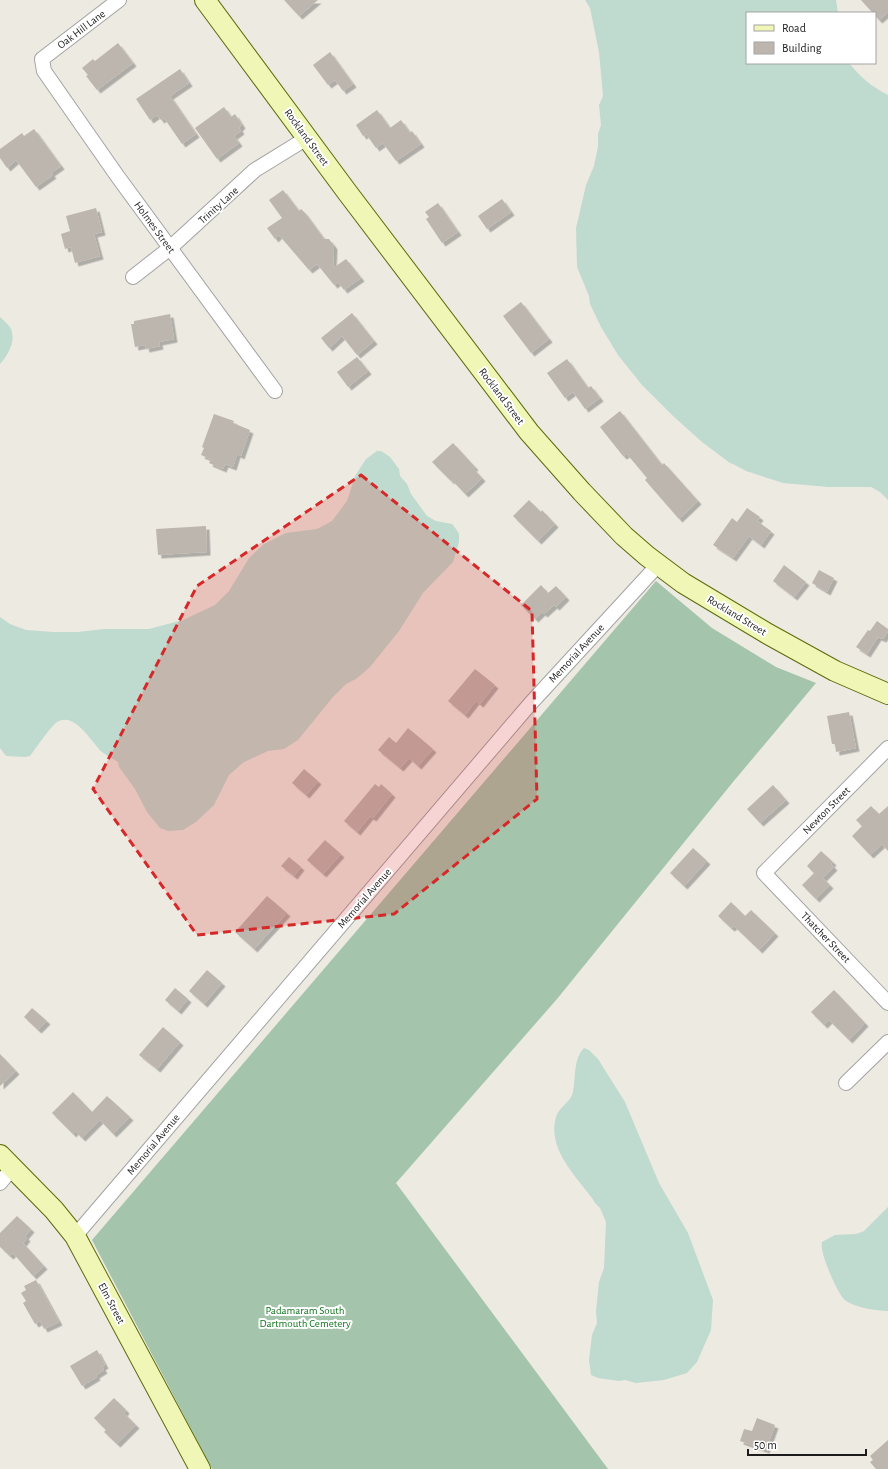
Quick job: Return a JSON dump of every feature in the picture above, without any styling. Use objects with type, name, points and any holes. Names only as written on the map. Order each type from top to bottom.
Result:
[{"type":"street","name":"Oak Hill Lane","points":[[42,59],[119,0]]},
{"type":"street","name":"Rockland Street","points":[[205,0],[529,432],[624,536],[658,565],[694,589],[786,645],[835,671],[888,694]]},
{"type":"street","name":"Holmes Street","points":[[42,59],[44,71],[118,177],[275,390]]},
{"type":"street","name":"Trinity Lane","points":[[133,277],[170,248],[255,170],[307,138]]},
{"type":"street","name":"Memorial Avenue","points":[[75,1236],[530,704],[658,565]]},
{"type":"street","name":"Newton Street","points":[[764,873],[888,748]]},
{"type":"street","name":"Thatcher Street","points":[[764,873],[888,1003]]},
{"type":"street","points":[[846,1083],[888,1042]]},
{"type":"street","name":"Elm Street","points":[[6,1161],[54,1210],[75,1236],[200,1469]]},
{"type":"street","points":[[0,1183],[6,1161]]},
{"type":"highlighted area","points":[[361,475],[532,611],[537,799],[394,914],[197,935],[93,789],[197,586]]},
{"type":"green space","points":[[585,0],[836,0],[838,12],[746,12],[746,64],[850,64],[867,81],[888,95],[888,500],[880,492],[871,487],[828,487],[783,483],[746,471],[730,463],[702,442],[642,385],[618,355],[601,327],[590,304],[589,296],[577,267],[576,228],[586,185],[594,166],[598,147],[598,134],[601,125],[599,105],[603,96],[599,52],[590,8]]},
{"type":"green space","points":[[0,317],[11,329],[13,339],[6,357],[0,364]]},
{"type":"green space","points":[[377,451],[381,451],[390,457],[399,469],[400,476],[407,484],[411,494],[427,516],[436,521],[452,524],[459,534],[459,542],[453,562],[423,593],[399,631],[370,667],[356,679],[346,684],[333,697],[298,740],[284,749],[268,751],[244,762],[229,775],[214,805],[196,822],[183,830],[168,831],[160,828],[147,812],[135,789],[119,767],[118,762],[102,752],[77,724],[64,720],[57,722],[47,732],[30,756],[6,756],[0,748],[0,617],[10,624],[26,630],[54,632],[78,632],[104,629],[149,629],[183,620],[215,605],[229,591],[249,558],[264,544],[286,533],[317,529],[332,521],[347,501],[355,476],[366,459]]},
{"type":"green space","name":"Padamaram South Dartmouth Cemetery","points":[[656,581],[712,628],[776,667],[816,683],[733,782],[557,999],[396,1183],[608,1469],[212,1469],[92,1240]]},
{"type":"green space","points":[[584,1048],[589,1050],[598,1059],[625,1102],[659,1183],[688,1233],[713,1300],[711,1330],[697,1362],[687,1373],[664,1380],[636,1383],[625,1380],[619,1381],[598,1378],[591,1375],[589,1360],[592,1335],[597,1323],[596,1311],[599,1282],[604,1268],[606,1222],[600,1208],[564,1160],[555,1140],[554,1128],[558,1113],[572,1096],[576,1063],[580,1052]]},
{"type":"green space","points":[[888,1207],[888,1311],[858,1306],[847,1302],[844,1299],[837,1289],[829,1272],[823,1254],[822,1242],[835,1235],[856,1234],[864,1231]]},
{"type":"building","points":[[284,0],[318,0],[299,16]]},
{"type":"building","points":[[861,0],[888,0],[888,12],[879,20],[876,17],[876,12],[872,12]]},
{"type":"building","points":[[118,43],[133,63],[97,90],[86,76],[88,75],[82,68],[93,59],[95,61]]},
{"type":"building","points":[[330,52],[353,84],[343,91],[335,80],[328,85],[313,65]]},
{"type":"building","points":[[180,69],[189,83],[170,96],[196,134],[182,144],[164,118],[161,120],[157,115],[150,120],[136,99]]},
{"type":"building","points":[[224,107],[231,117],[235,114],[242,125],[239,128],[241,131],[234,136],[239,143],[217,159],[195,128]]},
{"type":"building","points":[[377,110],[390,128],[401,120],[410,133],[412,131],[421,144],[396,161],[383,143],[376,148],[366,134],[363,136],[356,125]]},
{"type":"building","points":[[34,129],[61,166],[51,173],[53,175],[36,187],[16,160],[7,168],[0,158],[0,149],[22,133],[24,136]]},
{"type":"building","points":[[283,190],[299,211],[301,209],[305,213],[324,239],[329,239],[334,246],[333,268],[346,259],[361,278],[344,290],[338,282],[334,285],[317,264],[309,270],[279,235],[275,239],[267,228],[282,218],[269,200]]},
{"type":"building","points":[[502,199],[511,212],[487,229],[478,216]]},
{"type":"building","points":[[438,203],[458,232],[442,243],[426,219],[429,217],[425,212]]},
{"type":"building","points":[[96,208],[102,232],[94,234],[100,256],[75,263],[71,247],[65,249],[61,234],[70,231],[66,216]]},
{"type":"building","points":[[521,302],[549,339],[531,353],[503,316]]},
{"type":"building","points":[[352,313],[374,341],[357,355],[342,336],[329,348],[321,338]]},
{"type":"building","points":[[170,314],[174,339],[159,342],[160,346],[146,349],[145,345],[135,347],[131,324],[134,324],[134,321]]},
{"type":"building","points":[[357,357],[368,371],[348,387],[337,372]]},
{"type":"building","points":[[567,359],[588,388],[591,386],[600,398],[585,409],[573,392],[565,398],[547,373]]},
{"type":"building","points":[[620,411],[662,465],[664,463],[698,501],[679,519],[645,480],[647,478],[627,454],[623,456],[600,427]]},
{"type":"building","points":[[214,414],[234,421],[233,423],[250,430],[241,456],[237,454],[233,467],[225,464],[223,469],[209,463],[211,459],[201,455],[204,448],[202,447]]},
{"type":"building","points":[[453,443],[475,467],[473,468],[482,478],[465,494],[432,462]]},
{"type":"building","points":[[529,500],[541,512],[542,510],[555,524],[538,541],[513,516]]},
{"type":"building","points":[[747,508],[760,517],[757,521],[771,531],[761,545],[749,536],[733,558],[713,545],[732,518],[737,522]]},
{"type":"building","points":[[206,526],[207,552],[158,555],[156,529]]},
{"type":"building","points":[[784,565],[806,582],[794,597],[773,581]]},
{"type":"building","points":[[819,570],[834,578],[827,592],[812,583]]},
{"type":"building","points":[[541,585],[548,593],[556,586],[566,597],[556,607],[554,605],[544,614],[542,612],[535,619],[521,605]]},
{"type":"building","points":[[877,621],[888,629],[888,631],[883,639],[878,637],[867,654],[856,647],[868,630],[870,631]]},
{"type":"building","points":[[475,669],[495,685],[480,704],[476,701],[465,715],[448,701]]},
{"type":"building","points":[[849,712],[856,748],[836,752],[835,744],[832,744],[827,716]]},
{"type":"building","points":[[408,728],[433,749],[418,766],[409,758],[400,768],[378,750],[389,737],[396,743]]},
{"type":"building","points":[[304,769],[318,781],[306,795],[292,783]]},
{"type":"building","points":[[375,784],[379,787],[381,784],[392,794],[373,818],[370,816],[357,832],[344,821]]},
{"type":"building","points":[[773,785],[786,800],[760,823],[747,809]]},
{"type":"building","points":[[871,806],[879,814],[888,806],[888,851],[882,844],[870,855],[852,836],[862,826],[856,820]]},
{"type":"building","points":[[325,840],[341,854],[323,874],[307,860]]},
{"type":"building","points":[[693,848],[707,861],[684,886],[670,873]]},
{"type":"building","points":[[821,851],[833,862],[831,864],[834,867],[823,878],[830,885],[816,899],[802,885],[814,873],[807,866]]},
{"type":"building","points":[[289,857],[301,867],[294,876],[281,866]]},
{"type":"building","points":[[267,896],[287,913],[254,949],[235,932]]},
{"type":"building","points":[[731,902],[745,916],[751,910],[775,933],[759,950],[734,926],[731,928],[718,916]]},
{"type":"building","points":[[207,970],[222,983],[204,1004],[189,991]]},
{"type":"building","points":[[175,988],[188,999],[178,1011],[165,1000]]},
{"type":"building","points":[[834,990],[865,1023],[849,1040],[829,1020],[824,1025],[811,1012]]},
{"type":"building","points":[[32,1008],[47,1021],[38,1030],[24,1017]]},
{"type":"building","points":[[163,1027],[180,1042],[157,1069],[139,1055]]},
{"type":"building","points":[[0,1054],[16,1071],[0,1086]]},
{"type":"building","points":[[73,1092],[92,1112],[107,1096],[130,1117],[113,1134],[100,1120],[82,1138],[75,1131],[73,1134],[52,1113]]},
{"type":"building","points":[[17,1216],[31,1229],[25,1236],[27,1238],[23,1243],[44,1266],[33,1276],[13,1253],[10,1256],[0,1247],[0,1233]]},
{"type":"building","points":[[36,1280],[59,1322],[44,1329],[40,1321],[35,1324],[23,1303],[26,1301],[21,1293],[26,1290],[24,1286]]},
{"type":"building","points":[[97,1350],[105,1365],[102,1367],[104,1370],[96,1375],[97,1377],[82,1386],[70,1366]]},
{"type":"building","points":[[114,1398],[126,1410],[124,1413],[136,1425],[117,1444],[104,1432],[106,1430],[94,1418]]},
{"type":"building","points":[[757,1418],[775,1425],[766,1450],[740,1441],[744,1429],[752,1431]]},
{"type":"building","points":[[888,1440],[888,1469],[876,1469],[870,1462],[873,1460],[870,1456]]}]
